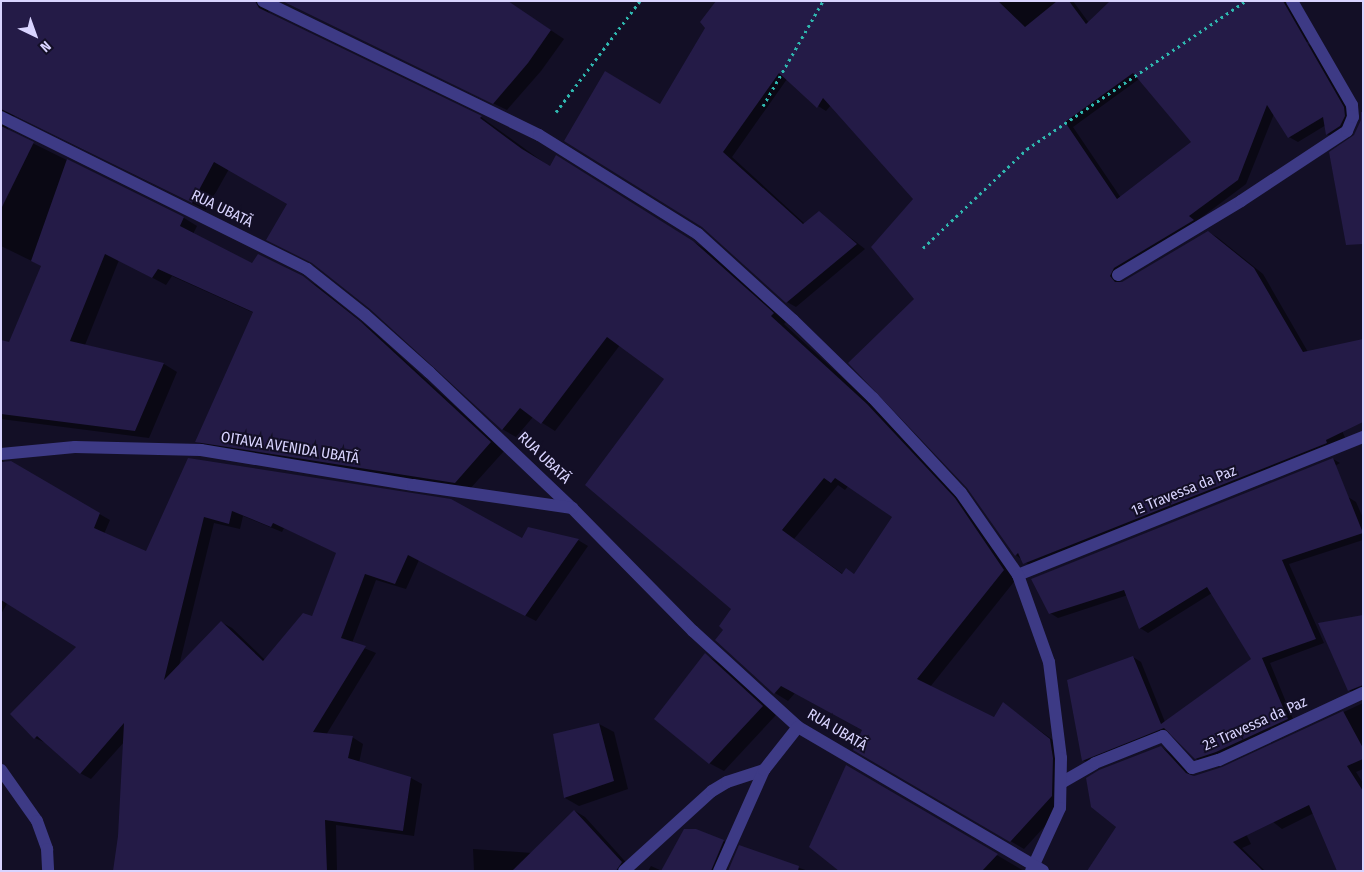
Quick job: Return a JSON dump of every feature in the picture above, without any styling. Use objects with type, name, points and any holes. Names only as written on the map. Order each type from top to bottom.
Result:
[{"type":"street","name":"RUA UBATÃ","points":[[1,117],[307,269],[365,315],[429,372],[572,508],[692,632],[798,727],[1036,869],[1060,808],[1061,758],[1048,662],[1018,575],[961,493],[873,398],[793,320],[698,234],[539,135],[263,1]]},
{"type":"street","points":[[1118,275],[1241,202],[1347,131],[1351,125],[1353,117],[1352,105],[1292,1]]},
{"type":"street","name":"1ª Travessa da Paz","points":[[1018,575],[1363,437]]},
{"type":"street","name":"OITAVA AVENIDA UBATÃ","points":[[1,454],[75,447],[201,450],[413,485],[572,508]]},
{"type":"street","name":"2ª Travessa da Paz","points":[[1061,782],[1095,763],[1163,736],[1192,768],[1219,760],[1363,694]]},
{"type":"street","points":[[719,871],[764,770],[798,727]]},
{"type":"street","points":[[1,770],[37,821],[47,849],[48,871]]},
{"type":"street","points":[[624,871],[712,791],[727,782],[764,770]]},
{"type":"path","points":[[539,135],[640,1]]},
{"type":"path","points":[[763,106],[823,1]]},
{"type":"path","points":[[922,248],[1027,149],[1246,1]]},
{"type":"building","points":[[1,1],[255,1],[259,8],[482,116],[480,118],[522,149],[550,166],[556,155],[693,241],[774,313],[771,316],[867,404],[955,498],[1004,570],[917,679],[994,717],[1003,702],[1050,739],[1053,758],[1052,796],[1010,842],[853,750],[862,730],[781,686],[774,694],[715,640],[723,630],[719,626],[731,609],[585,485],[664,379],[607,337],[541,424],[520,408],[502,430],[370,309],[312,263],[266,240],[287,204],[214,162],[192,203],[1,109]],"holes":[[[824,478],[831,483],[835,478],[892,517],[854,574],[846,568],[842,574],[782,530]]]},
{"type":"building","points":[[282,1],[508,1],[551,30],[528,63],[493,104]]},
{"type":"building","points":[[716,1],[998,1],[1025,27],[1057,1],[1069,1],[1086,24],[1110,1],[1283,1],[1344,107],[1345,116],[1340,126],[1326,135],[1323,117],[1288,138],[1267,105],[1238,180],[1189,216],[1194,220],[1114,268],[1110,276],[1115,282],[1122,282],[1208,231],[1254,268],[1303,352],[1363,339],[1363,422],[1326,440],[1327,443],[1023,564],[1018,553],[1015,556],[967,488],[848,363],[914,299],[871,247],[913,199],[823,98],[817,108],[779,73],[723,152],[803,224],[819,211],[857,244],[786,303],[702,227],[564,141],[605,71],[660,104],[705,28],[700,22]],"holes":[[[1133,73],[1191,142],[1117,199],[1065,122]]]},
{"type":"building","points":[[1361,112],[1363,112],[1363,244],[1346,245],[1329,152],[1354,135],[1361,120]]},
{"type":"building","points":[[1,126],[34,142],[1,209]]},
{"type":"building","points":[[67,159],[184,217],[180,226],[252,263],[258,254],[303,276],[360,321],[491,442],[455,483],[195,442],[253,312],[158,269],[152,278],[105,254],[70,341],[164,363],[135,431],[1,414],[1,340],[9,342],[41,266],[31,261]]},
{"type":"building","points":[[188,458],[451,499],[522,538],[528,527],[579,539],[525,616],[408,555],[395,584],[365,574],[341,638],[366,646],[313,732],[353,736],[348,758],[411,777],[403,831],[325,820],[327,871],[113,871],[118,836],[124,723],[80,774],[37,736],[34,739],[10,714],[76,647],[1,600],[1,462],[11,461],[100,513],[94,528],[146,551]],"holes":[[[232,511],[271,527],[273,523],[336,553],[312,616],[303,613],[263,661],[221,621],[164,680],[204,517],[229,524]]]},
{"type":"building","points":[[1333,458],[1363,533],[1282,560],[1316,639],[1262,658],[1288,719],[1216,752],[1195,759],[1164,728],[1082,761],[1067,680],[1133,656],[1161,724],[1251,659],[1207,587],[1139,629],[1124,590],[1049,614],[1031,579]]},
{"type":"building","points":[[1363,615],[1363,685],[1348,691],[1318,623]]},
{"type":"building","points":[[705,653],[763,706],[709,764],[654,719]]},
{"type":"building","points":[[1343,711],[1363,748],[1363,759],[1347,766],[1363,791],[1363,871],[1337,871],[1309,805],[1233,842],[1263,871],[1087,871],[1116,827],[1091,807],[1086,778],[1099,770],[1161,746],[1186,773],[1194,776],[1222,767]]},
{"type":"building","points":[[599,723],[614,781],[564,798],[553,734]]},
{"type":"building","points":[[846,765],[998,854],[982,871],[839,871],[809,847]]},
{"type":"building","points":[[574,810],[622,862],[616,871],[512,871]]},
{"type":"building","points":[[684,829],[696,829],[724,840],[711,871],[661,871]]},
{"type":"building","points":[[739,845],[799,866],[798,871],[728,871]]}]
